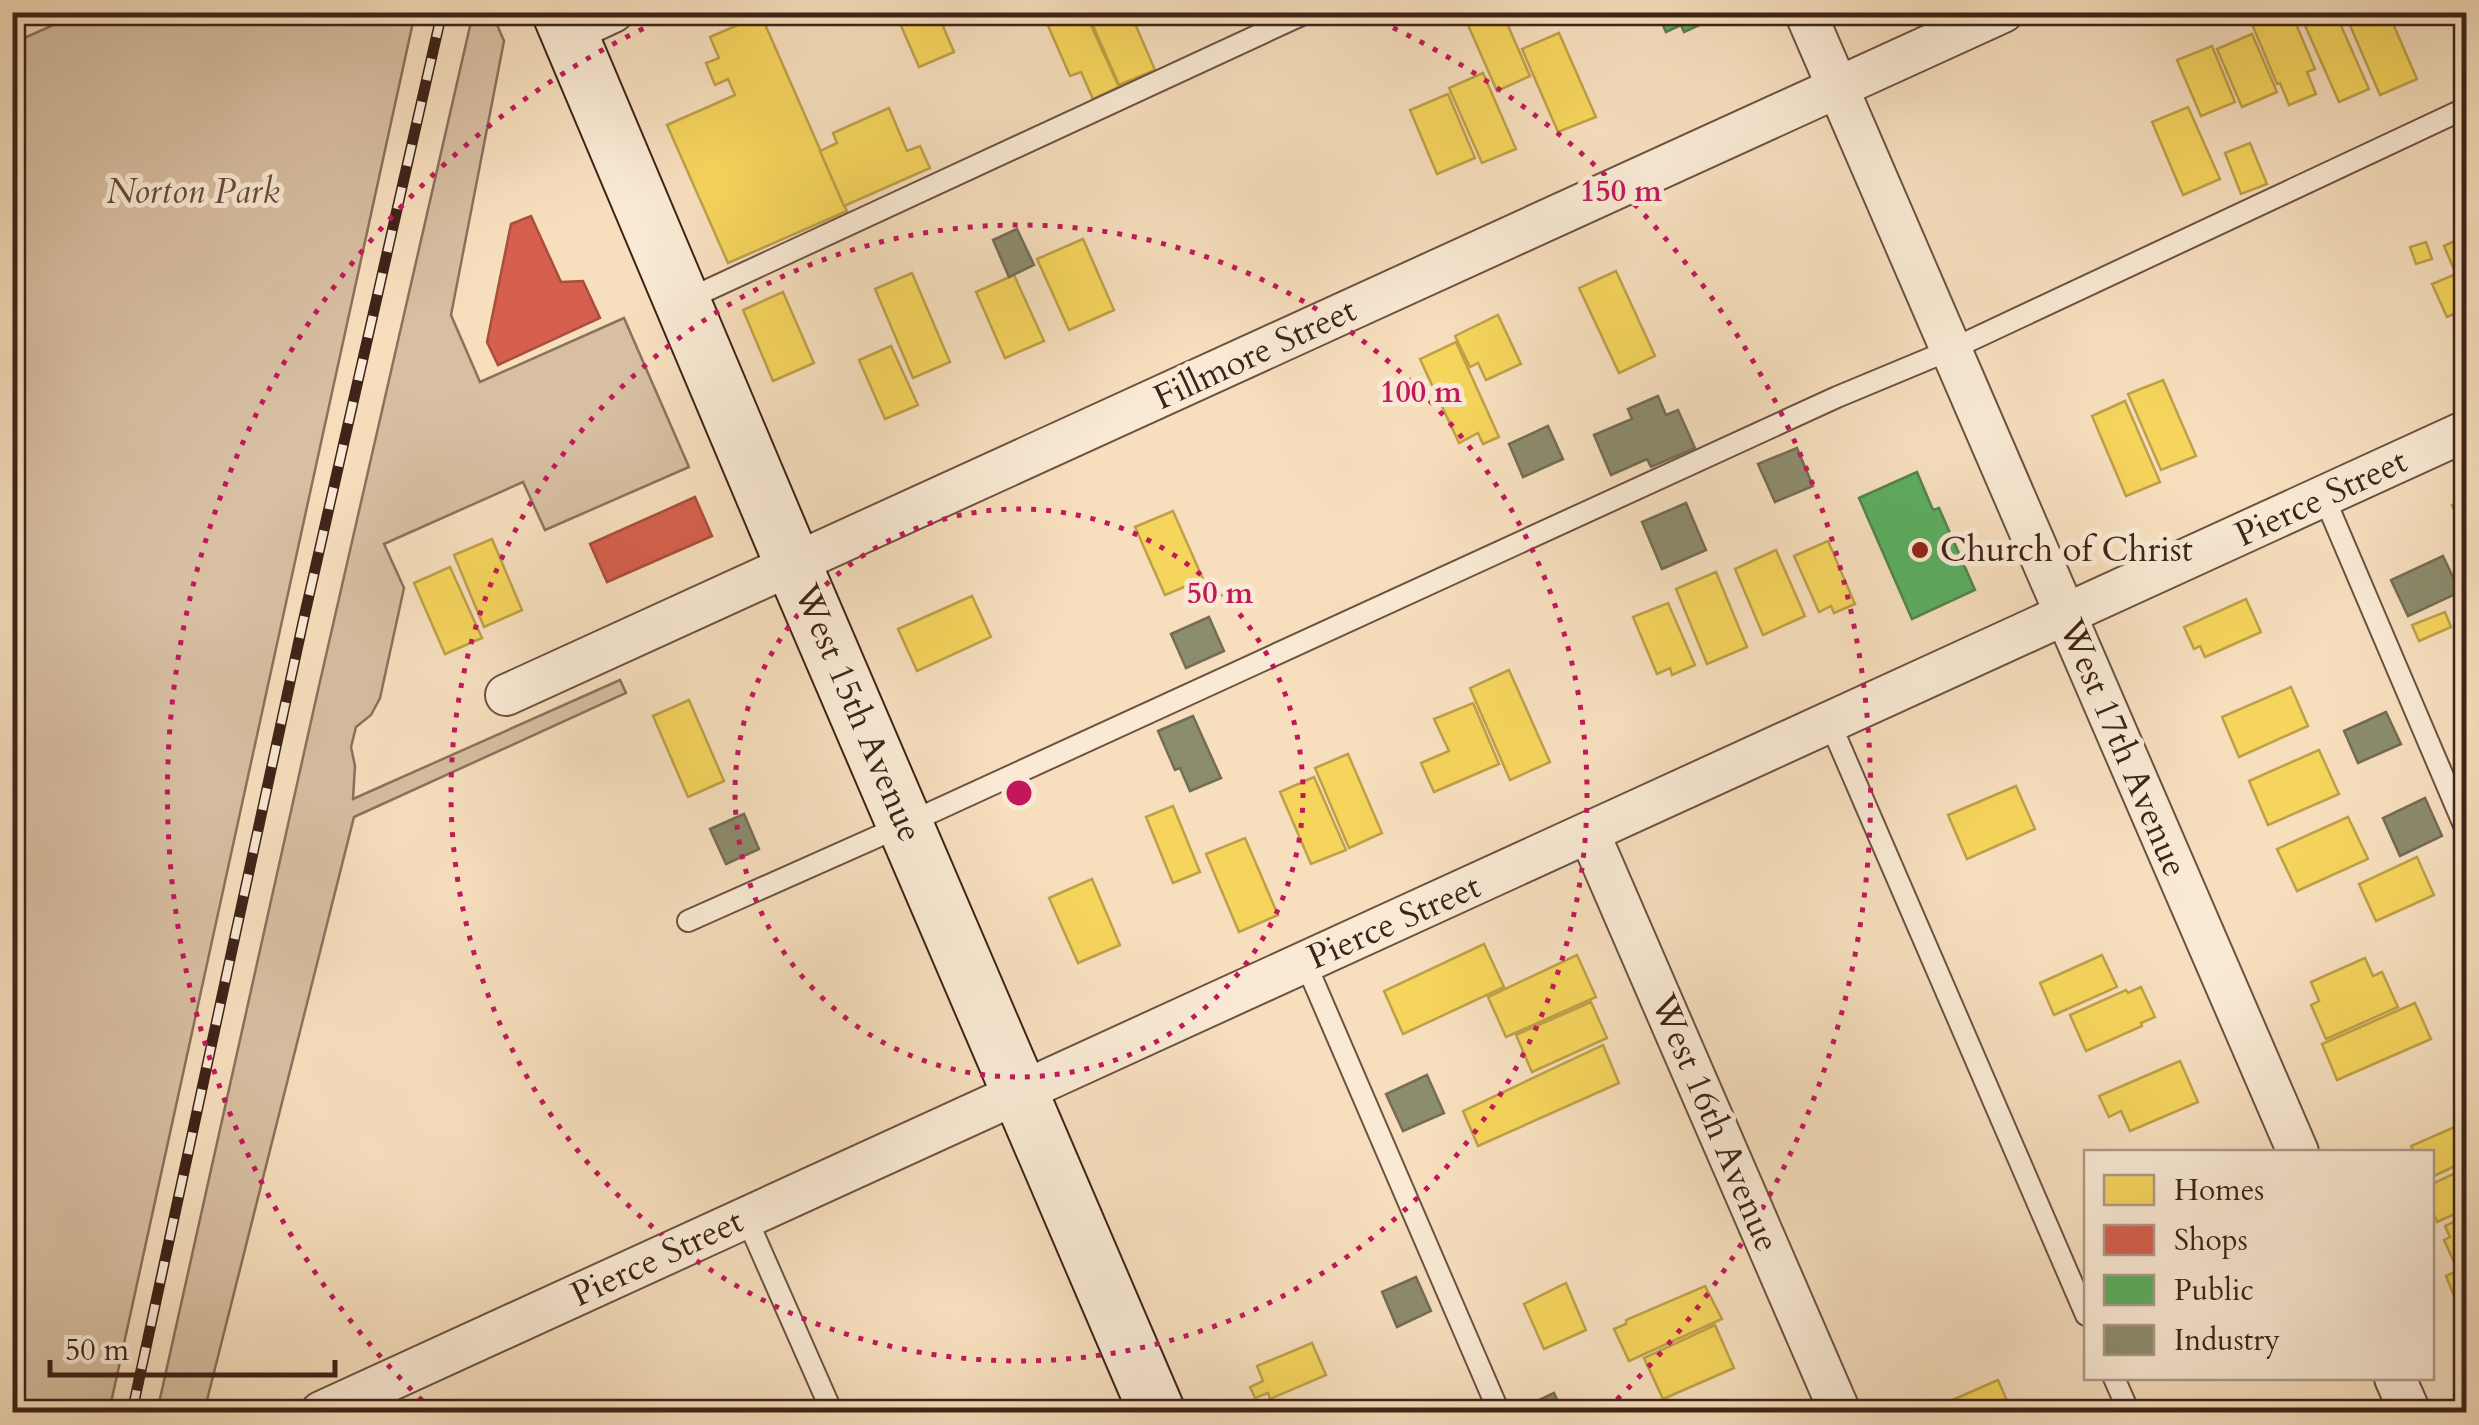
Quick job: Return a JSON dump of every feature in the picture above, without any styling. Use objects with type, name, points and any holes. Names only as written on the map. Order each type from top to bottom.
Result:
[{"type":"main road","name":"West 15th Avenue","points":[[580,19],[682,302],[1158,1412]]},
{"type":"street","name":"West 17th Avenue","points":[[1805,12],[2297,1150]]},
{"type":"street","name":"Fillmore Street","points":[[506,695],[2004,12]]},
{"type":"street","name":"Pierce Street","points":[[321,1412],[2466,431]]},
{"type":"street","name":"West 16th Avenue","points":[[1589,834],[1840,1412]]},
{"type":"street","points":[[2396,1380],[2410,1412]]},
{"type":"lane","points":[[682,302],[1308,12]]},
{"type":"lane","points":[[688,921],[1950,350],[2466,108]]},
{"type":"lane","points":[[2324,497],[2466,830]]},
{"type":"lane","points":[[1830,723],[2084,1310]]},
{"type":"lane","points":[[1304,962],[1499,1412]]},
{"type":"lane","points":[[746,1217],[832,1412]]},
{"type":"lane","points":[[2115,1380],[2129,1412]]},
{"type":"green space","name":"Norton Park","points":[[82,12],[415,13],[109,1412],[13,1412],[13,43]]},
{"type":"green space","points":[[473,13],[492,13],[504,41],[451,315],[480,382],[624,318],[689,467],[545,530],[523,482],[384,544],[404,588],[380,698],[371,715],[356,727],[351,747],[355,766],[353,799],[620,680],[626,693],[354,817],[204,1412],[157,1412],[316,699]]},
{"type":"building: Homes","points":[[895,12],[937,12],[954,52],[919,67]]},
{"type":"building: Homes","points":[[1042,12],[1085,12],[1119,87],[1093,99],[1081,72],[1070,76]]},
{"type":"building: Homes","points":[[1087,12],[1130,12],[1155,70],[1119,85]]},
{"type":"building: Homes","points":[[1478,12],[1502,12],[1530,76],[1497,91],[1465,18]]},
{"type":"building: Homes","points":[[2247,12],[2291,12],[2315,69],[2307,72],[2316,94],[2289,105]]},
{"type":"building: Homes","points":[[2299,12],[2335,12],[2369,89],[2339,102]]},
{"type":"building: Homes","points":[[2364,12],[2388,12],[2417,79],[2380,95],[2349,23],[2366,16]]},
{"type":"building: Homes","points":[[761,15],[847,211],[728,263],[667,125],[735,95],[728,79],[715,85],[706,63],[719,58],[710,37]]},
{"type":"building: Homes","points":[[1559,33],[1596,117],[1558,132],[1522,49]]},
{"type":"building: Homes","points":[[2252,34],[2277,92],[2242,107],[2217,49]]},
{"type":"building: Homes","points":[[2212,46],[2235,102],[2201,116],[2177,60]]},
{"type":"building: Homes","points":[[1483,73],[1516,149],[1482,163],[1449,88]]},
{"type":"building: Homes","points":[[1448,94],[1475,158],[1437,174],[1410,110]]},
{"type":"building: Homes","points":[[2188,107],[2220,179],[2183,195],[2152,122]]},
{"type":"building: Homes","points":[[889,108],[907,151],[920,146],[930,168],[844,206],[820,151],[837,143],[833,133]]},
{"type":"building: Homes","points":[[2250,143],[2267,184],[2241,194],[2225,153]]},
{"type":"building: Homes","points":[[2466,236],[2466,308],[2447,317],[2432,284],[2456,274],[2444,246]]},
{"type":"building: Homes","points":[[1083,239],[1114,310],[1069,330],[1037,259]]},
{"type":"building: Homes","points":[[2426,242],[2432,259],[2416,264],[2410,247]]},
{"type":"building: Homes","points":[[1616,271],[1655,356],[1619,373],[1579,288]]},
{"type":"building: Homes","points":[[912,273],[950,362],[913,378],[875,289]]},
{"type":"building: Homes","points":[[1014,275],[1044,341],[1005,358],[976,292]]},
{"type":"building: Homes","points":[[783,292],[814,363],[773,381],[743,310]]},
{"type":"building: Homes","points":[[1498,315],[1521,364],[1486,380],[1478,363],[1470,367],[1455,336]]},
{"type":"building: Homes","points":[[1456,342],[1499,437],[1483,444],[1478,433],[1459,443],[1420,359]]},
{"type":"building: Homes","points":[[891,346],[918,405],[885,419],[859,360]]},
{"type":"building: Homes","points":[[2163,380],[2196,456],[2161,470],[2128,394]]},
{"type":"building: Homes","points":[[2125,401],[2160,482],[2126,496],[2092,416]]},
{"type":"building: Homes","points":[[2466,498],[2466,535],[2452,505]]},
{"type":"building: Homes","points":[[1173,511],[1203,579],[1165,595],[1135,527]]},
{"type":"building: Homes","points":[[492,539],[522,610],[484,627],[454,555]]},
{"type":"building: Homes","points":[[1828,541],[1855,604],[1834,613],[1831,606],[1819,612],[1794,556]]},
{"type":"building: Homes","points":[[1776,550],[1805,616],[1763,635],[1735,569]]},
{"type":"building: Homes","points":[[450,567],[482,638],[445,654],[414,583]]},
{"type":"building: Homes","points":[[1716,572],[1747,647],[1707,664],[1676,589]]},
{"type":"building: Homes","points":[[972,596],[991,637],[917,671],[898,629]]},
{"type":"building: Homes","points":[[2466,596],[2466,618],[2458,600]]},
{"type":"building: Homes","points":[[2246,599],[2261,632],[2205,657],[2200,646],[2194,649],[2184,627]]},
{"type":"building: Homes","points":[[1668,603],[1695,665],[1672,675],[1670,668],[1657,674],[1633,617]]},
{"type":"building: Homes","points":[[2445,612],[2451,627],[2419,641],[2412,625]]},
{"type":"building: Homes","points":[[1509,670],[1550,762],[1510,780],[1470,688]]},
{"type":"building: Homes","points":[[2291,687],[2308,726],[2239,757],[2222,717]]},
{"type":"building: Homes","points":[[689,700],[724,781],[688,797],[653,716]]},
{"type":"building: Homes","points":[[1473,703],[1499,764],[1434,792],[1421,763],[1449,751],[1434,719]]},
{"type":"building: Homes","points":[[2319,750],[2339,794],[2268,825],[2249,781]]},
{"type":"building: Homes","points":[[1348,754],[1382,833],[1349,848],[1315,768]]},
{"type":"building: Homes","points":[[1314,777],[1346,850],[1311,864],[1280,792]]},
{"type":"building: Homes","points":[[2016,786],[2035,829],[1967,859],[1948,815]]},
{"type":"building: Homes","points":[[1173,806],[1200,872],[1173,883],[1146,817]]},
{"type":"building: Homes","points":[[2348,817],[2368,859],[2297,891],[2277,849]]},
{"type":"building: Homes","points":[[1245,838],[1278,915],[1239,932],[1206,854]]},
{"type":"building: Homes","points":[[2417,857],[2434,895],[2376,921],[2359,884]]},
{"type":"building: Homes","points":[[1092,879],[1120,945],[1078,963],[1049,898]]},
{"type":"building: Homes","points":[[1484,944],[1504,987],[1403,1034],[1384,991]]},
{"type":"building: Homes","points":[[1577,955],[1596,997],[1506,1037],[1488,997]]},
{"type":"building: Homes","points":[[2102,955],[2117,987],[2054,1015],[2040,983]]},
{"type":"building: Homes","points":[[2365,958],[2373,976],[2382,972],[2398,1007],[2326,1039],[2311,1005],[2319,1001],[2311,982]]},
{"type":"building: Homes","points":[[2141,987],[2155,1017],[2086,1051],[2070,1015]]},
{"type":"building: Homes","points":[[1591,1002],[1607,1038],[1532,1072],[1516,1035]]},
{"type":"building: Homes","points":[[2415,1003],[2431,1039],[2337,1080],[2322,1044]]},
{"type":"building: Homes","points":[[1603,1045],[1619,1083],[1478,1146],[1463,1111]]},
{"type":"building: Homes","points":[[2180,1061],[2198,1102],[2130,1131],[2121,1111],[2109,1117],[2099,1096]]},
{"type":"building: Homes","points":[[2466,1122],[2466,1161],[2434,1176],[2434,1150],[2413,1150],[2411,1146]]},
{"type":"building: Homes","points":[[2466,1168],[2466,1209],[2437,1222],[2434,1183]]},
{"type":"building: Homes","points":[[2466,1216],[2466,1257],[2454,1262],[2444,1240],[2450,1237],[2445,1226]]},
{"type":"building: Homes","points":[[2466,1267],[2466,1323],[2465,1323],[2446,1276]]},
{"type":"building: Homes","points":[[1566,1283],[1586,1330],[1544,1349],[1524,1304]]},
{"type":"building: Homes","points":[[1705,1286],[1722,1319],[1629,1361],[1614,1329],[1626,1324],[1626,1320]]},
{"type":"building: Homes","points":[[1715,1325],[1734,1368],[1663,1399],[1644,1358]]},
{"type":"building: Homes","points":[[1312,1343],[1326,1375],[1270,1399],[1268,1393],[1255,1398],[1250,1387],[1263,1381],[1257,1366]]},
{"type":"building: Homes","points":[[1998,1380],[2012,1412],[1925,1412]]},
{"type":"building: Shops","points":[[531,216],[561,282],[583,281],[600,318],[498,365],[487,342],[511,224]]},
{"type":"building: Shops","points":[[695,497],[712,536],[607,582],[590,544]]},
{"type":"building: Public","points":[[1657,12],[1716,12],[1705,18],[1706,22],[1684,32],[1681,25],[1666,32]]},
{"type":"building: Public","name":"Church of Christ","points":[[1917,472],[1933,510],[1939,508],[1975,590],[1912,619],[1859,498]]},
{"type":"building: Industry","points":[[1017,229],[1034,265],[1009,277],[993,240]]},
{"type":"building: Industry","points":[[1658,396],[1666,415],[1678,410],[1695,448],[1651,467],[1647,459],[1611,475],[1594,435],[1632,419],[1628,409]]},
{"type":"building: Industry","points":[[1548,426],[1563,459],[1523,477],[1509,444]]},
{"type":"building: Industry","points":[[1797,448],[1813,486],[1775,502],[1758,464]]},
{"type":"building: Industry","points":[[1686,503],[1706,550],[1662,569],[1642,522]]},
{"type":"building: Industry","points":[[2443,556],[2460,592],[2408,616],[2391,580]]},
{"type":"building: Industry","points":[[1209,617],[1224,651],[1186,668],[1171,634]]},
{"type":"building: Industry","points":[[2386,712],[2401,744],[2358,763],[2344,731]]},
{"type":"building: Industry","points":[[1193,716],[1221,778],[1190,791],[1180,768],[1175,770],[1158,731]]},
{"type":"building: Industry","points":[[2425,798],[2442,836],[2400,856],[2383,818]]},
{"type":"building: Industry","points":[[744,814],[759,849],[726,864],[710,829]]},
{"type":"building: Industry","points":[[1427,1075],[1444,1113],[1403,1131],[1386,1094]]},
{"type":"building: Industry","points":[[1416,1277],[1431,1311],[1397,1327],[1382,1292]]},
{"type":"building: Industry","points":[[1554,1393],[1563,1412],[1524,1412],[1522,1408]]},
{"type":"railway","points":[[132,1412],[303,622],[442,12]]},
{"type":"place","name":"Church of Christ","points":[[1920,550]]}]
